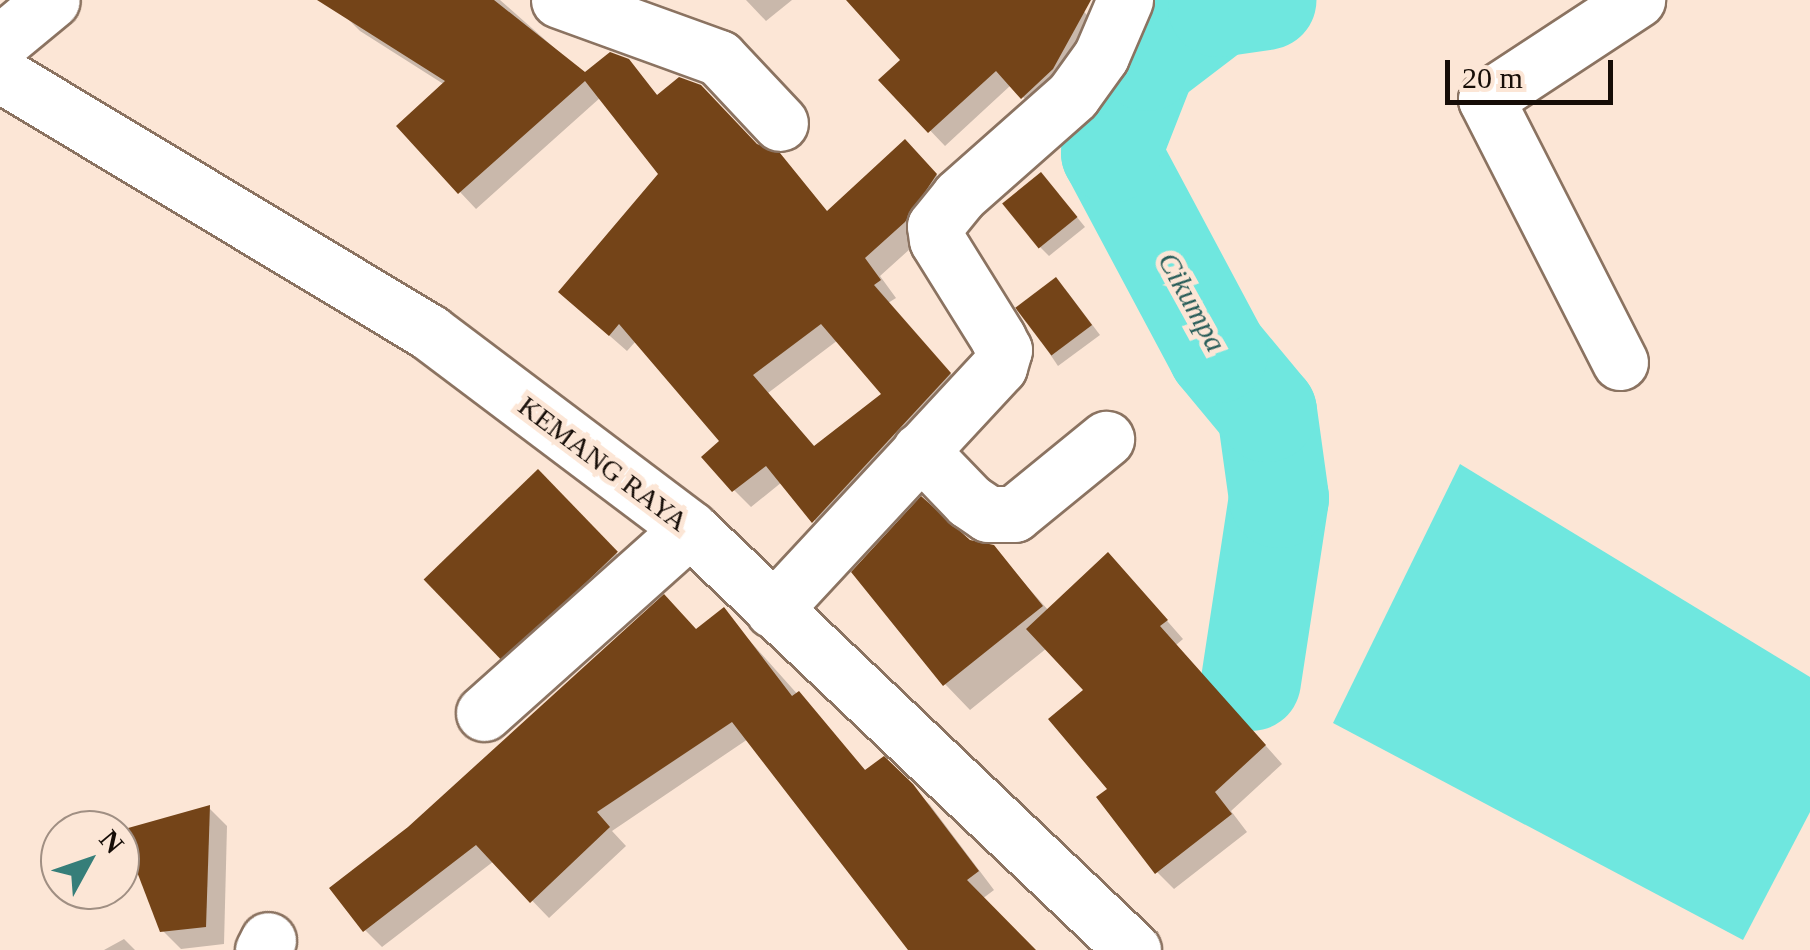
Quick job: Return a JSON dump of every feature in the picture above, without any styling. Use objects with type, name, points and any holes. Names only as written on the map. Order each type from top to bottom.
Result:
[{"type":"street","points":[[0,44],[52,0]]},
{"type":"street","points":[[773,610],[988,380],[1004,350],[937,240],[937,219],[1073,95],[1101,56],[1125,0]]},
{"type":"street","points":[[1620,362],[1486,99],[1637,0]]},
{"type":"street","points":[[567,2],[719,58],[780,123]]},
{"type":"street","name":"KEMANG RAYA","points":[[0,74],[429,332],[690,529],[1124,944]]},
{"type":"street","points":[[920,450],[969,501],[988,514],[1014,514],[1106,439]]},
{"type":"street","points":[[484,713],[690,529]]},
{"type":"water","points":[[1460,464],[1810,677],[1810,812],[1743,940],[1333,723]]},
{"type":"building","points":[[317,0],[494,0],[585,72],[610,52],[629,59],[657,95],[679,77],[701,85],[757,144],[780,153],[827,211],[905,139],[937,174],[905,222],[865,258],[881,280],[874,285],[951,373],[812,523],[766,466],[732,492],[701,457],[719,441],[619,324],[609,336],[558,292],[658,174],[585,81],[458,194],[396,126],[445,81]],"holes":[[[821,324],[881,394],[814,446],[753,375]]]},
{"type":"building","points":[[846,0],[1091,0],[1053,69],[1021,99],[996,71],[928,133],[878,80],[900,60]]},
{"type":"building","points":[[1041,172],[1078,217],[1039,249],[1002,203]]},
{"type":"building","points":[[1056,277],[1092,325],[1051,356],[1015,308]]},
{"type":"building","points":[[538,469],[618,552],[504,662],[424,579]]},
{"type":"building","points":[[921,496],[970,540],[994,545],[1043,606],[943,686],[851,572]]},
{"type":"building","points":[[1108,552],[1168,620],[1160,626],[1266,745],[1215,792],[1232,814],[1155,874],[1096,797],[1107,789],[1048,719],[1083,690],[1026,629]]},
{"type":"building","points":[[664,594],[696,629],[724,607],[792,696],[799,691],[865,770],[884,756],[913,784],[979,871],[967,880],[1036,950],[908,950],[732,722],[597,812],[610,827],[530,903],[476,845],[363,932],[329,888],[408,827]]},
{"type":"building","points":[[210,805],[206,927],[160,932],[140,880],[140,825]]},
{"type":"waterway","name":"Cikumpa","points":[[1251,681],[1279,498],[1267,412],[1218,353],[1111,153],[1147,61],[1218,7],[1266,0]]}]
